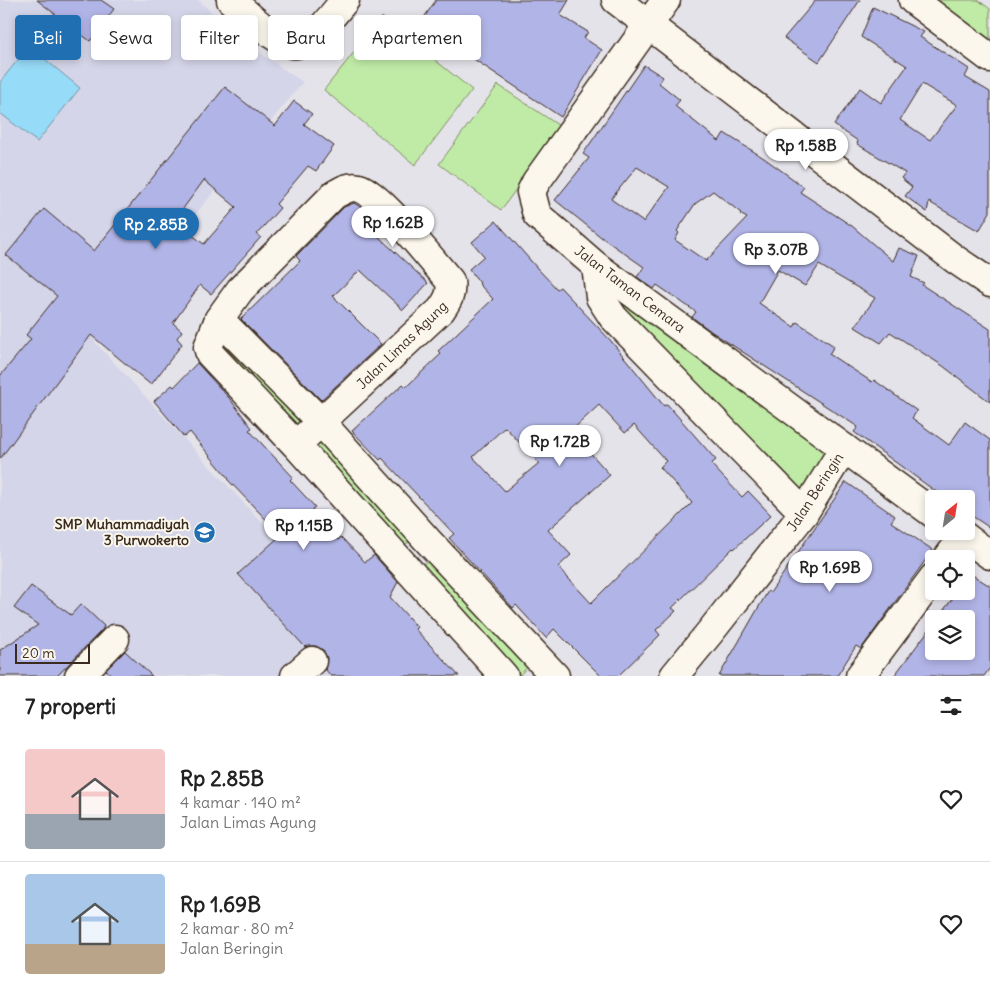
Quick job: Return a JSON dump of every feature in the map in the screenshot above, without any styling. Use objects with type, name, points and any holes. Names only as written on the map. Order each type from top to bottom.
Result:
[{"type":"street","points":[[231,0],[274,35],[285,42],[296,45],[319,30],[345,0]]},
{"type":"street","points":[[616,0],[956,260],[990,283]]},
{"type":"street","name":"Jalan Taman Cemara","points":[[666,0],[536,182],[531,192],[538,215],[596,266],[925,507]]},
{"type":"street","points":[[913,0],[990,58]]},
{"type":"street","name":"Jalan Limas Agung","points":[[296,446],[441,310],[452,291],[450,281],[382,203],[360,188],[351,187],[334,195],[240,290],[219,319],[208,347],[210,354],[504,676]]},
{"type":"street","points":[[596,266],[600,297],[613,317],[804,513]]},
{"type":"street","points":[[219,319],[321,422],[545,673]]},
{"type":"street","name":"Jalan Beringin","points":[[674,676],[724,616],[804,513],[844,448]]},
{"type":"street","points":[[969,540],[990,555]]},
{"type":"street","points":[[403,565],[429,542]]},
{"type":"street","points":[[860,676],[925,589]]},
{"type":"street","points":[[79,676],[115,639]]},
{"type":"shaded area","points":[[0,0],[198,0],[215,15],[181,15],[181,60],[258,60],[258,52],[303,82],[95,338],[95,342],[300,564],[399,676],[0,676]]},
{"type":"green space","points":[[921,0],[978,0],[990,9],[990,52]]},
{"type":"green space","points":[[354,52],[354,60],[435,60],[472,90],[415,165],[324,90]]},
{"type":"green space","points":[[498,85],[561,127],[501,210],[439,164]]},
{"type":"green space","points":[[606,283],[832,452],[802,502],[611,306]]},
{"type":"green space","points":[[224,333],[302,425],[295,433],[215,344]]},
{"type":"green space","points":[[319,442],[414,539],[397,549],[311,453]]},
{"type":"green space","points":[[430,559],[529,665],[519,676],[515,676],[418,568]]},
{"type":"water","points":[[18,60],[46,60],[80,88],[37,142],[0,113],[0,82]]},
{"type":"building","points":[[37,0],[101,0],[114,9],[110,15],[91,15],[90,41],[81,34],[81,15],[56,15]]},
{"type":"building","points":[[436,0],[569,0],[560,15],[588,32],[584,38],[602,50],[561,117],[475,60],[481,60],[481,15],[426,15]]},
{"type":"building","points":[[816,0],[860,0],[819,62],[784,38]]},
{"type":"building","points":[[873,7],[924,32],[920,37],[969,69],[965,77],[990,92],[990,212],[979,231],[929,202],[927,212],[905,196],[912,187],[901,178],[905,173],[857,144],[858,141],[834,125],[860,88],[881,103],[907,66],[861,37]],"holes":[[[922,84],[957,105],[930,140],[900,120]]]},
{"type":"building","points":[[644,65],[663,77],[659,83],[680,100],[675,106],[719,141],[724,133],[764,158],[804,187],[800,192],[852,226],[893,261],[899,248],[919,256],[911,277],[924,283],[922,285],[990,329],[990,402],[943,366],[890,332],[881,343],[855,327],[875,298],[819,265],[805,286],[778,270],[759,303],[794,327],[797,322],[834,346],[829,354],[872,382],[874,380],[917,411],[912,418],[949,445],[965,422],[990,440],[990,528],[975,518],[975,490],[934,490],[854,432],[858,427],[712,332],[692,317],[696,312],[657,285],[654,289],[637,277],[644,267],[601,237],[555,200],[589,158],[583,154]],"holes":[[[637,167],[669,187],[643,222],[611,199]],[[713,191],[747,218],[706,261],[675,240],[679,233],[677,231],[695,204]]]},
{"type":"building","points":[[225,87],[275,126],[294,101],[312,114],[304,124],[334,146],[316,171],[308,166],[276,204],[280,208],[257,234],[261,237],[211,294],[200,285],[173,323],[182,331],[177,338],[182,344],[151,385],[91,335],[0,459],[0,376],[31,339],[26,335],[57,296],[6,255],[44,209],[94,251]],"holes":[[[204,180],[236,207],[204,244],[174,221]]]},
{"type":"building","points":[[354,203],[362,208],[385,231],[379,237],[428,283],[403,310],[360,270],[333,296],[381,344],[321,400],[241,319],[300,261],[296,256],[344,207]]},
{"type":"building","points":[[496,221],[557,289],[560,287],[611,341],[664,406],[667,404],[716,460],[711,464],[742,497],[748,491],[771,515],[733,548],[672,608],[676,611],[656,630],[660,635],[618,676],[601,676],[554,629],[546,638],[516,605],[513,608],[449,538],[454,534],[382,458],[380,460],[352,431],[403,384],[406,387],[441,354],[438,351],[493,299],[479,284],[469,269],[484,256],[472,242]],"holes":[[[599,405],[625,433],[634,425],[666,461],[660,467],[692,503],[591,603],[558,567],[571,555],[548,530],[610,475],[571,431]],[[505,427],[539,463],[505,491],[473,457]]]},
{"type":"building","points":[[197,363],[230,399],[252,428],[249,430],[293,477],[290,480],[315,507],[312,509],[338,540],[341,537],[365,562],[374,555],[398,582],[390,597],[417,627],[415,629],[459,676],[331,676],[325,669],[327,658],[323,650],[316,646],[305,647],[238,574],[281,535],[228,480],[190,432],[184,437],[154,401],[172,385],[174,387]]},
{"type":"building","points":[[846,482],[895,516],[891,522],[933,550],[925,550],[925,561],[861,649],[856,646],[837,676],[719,676],[768,591],[770,593]]},
{"type":"building","points":[[975,577],[990,586],[990,668],[984,676],[894,676],[925,635],[925,660],[975,660],[975,610],[944,610],[951,600],[975,600]]},
{"type":"building","points":[[31,586],[71,615],[81,604],[104,626],[57,676],[0,676],[0,650],[38,625],[14,608]]},
{"type":"building","points":[[125,651],[152,676],[113,676],[106,670]]},
{"type":"place","name":"SMP Muhammadiyah 3 Purwokerto","points":[[205,532]]}]
